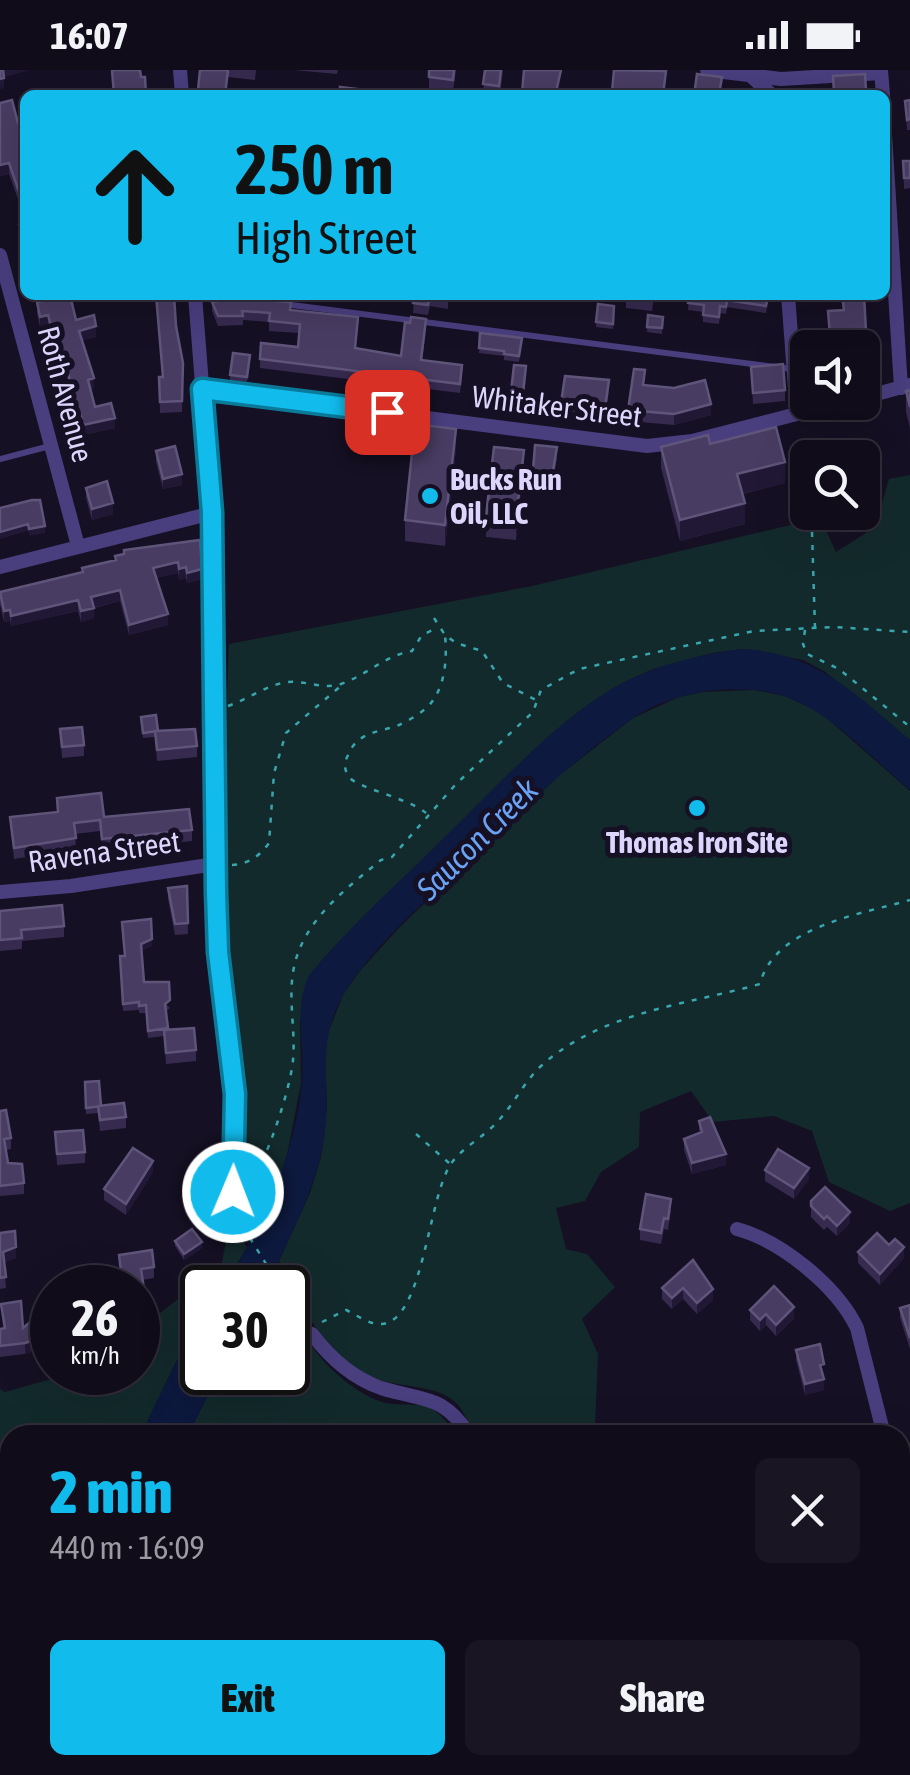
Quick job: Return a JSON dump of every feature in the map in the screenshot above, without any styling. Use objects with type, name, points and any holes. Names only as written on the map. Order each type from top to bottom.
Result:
[{"type":"street","points":[[707,70],[781,79],[881,71]]},
{"type":"street","points":[[746,73],[766,90]]},
{"type":"street","points":[[880,393],[905,386],[890,197]]},
{"type":"street","name":"Roth Avenue","points":[[0,256],[78,546]]},
{"type":"street","points":[[195,300],[212,512],[214,636],[221,705],[218,952],[235,1094],[233,1192],[241,1224]]},
{"type":"street","points":[[788,300],[791,330]]},
{"type":"street","name":"Whitaker Street","points":[[202,389],[647,446],[692,441],[790,416]]},
{"type":"street","points":[[0,567],[212,512]]},
{"type":"street","name":"Ravena Street","points":[[0,892],[71,886],[220,864]]},
{"type":"street","points":[[736,1230],[774,1244],[830,1290],[850,1314],[881,1425]]},
{"type":"street","points":[[312,1334],[339,1364],[358,1377],[378,1387],[433,1400],[453,1412],[462,1425]]},
{"type":"lane","points":[[255,300],[790,368]]},
{"type":"lane","points":[[0,459],[51,446]]},
{"type":"path","points":[[812,532],[815,628]]},
{"type":"path","points":[[434,618],[444,635],[482,651],[503,683],[537,700]]},
{"type":"path","points":[[220,864],[239,864],[263,852],[269,843],[274,773],[286,733],[343,684],[378,662],[412,652],[422,636],[437,628]]},
{"type":"path","points":[[805,628],[803,644],[807,654],[839,669],[910,727]]},
{"type":"path","points":[[249,1184],[261,1164],[294,1059],[291,980],[306,937],[320,915],[381,860],[392,857],[428,814],[533,712],[541,690],[579,669],[754,631],[815,628],[910,632]]},
{"type":"path","points":[[428,814],[405,799],[356,784],[346,775],[344,762],[366,734],[402,724],[431,703],[446,667],[444,635]]},
{"type":"path","points":[[221,705],[290,682],[343,684]]},
{"type":"path","points":[[312,1334],[324,1320],[340,1311],[381,1324],[396,1317],[414,1284],[438,1190],[450,1164],[496,1124],[544,1064],[588,1034],[647,1011],[760,984],[764,969],[776,954],[806,932],[910,900]]},
{"type":"path","points":[[416,1134],[450,1164]]},
{"type":"path","points":[[241,1224],[267,1265]]},
{"type":"green space","points":[[910,475],[910,740],[824,671],[803,660],[743,649],[653,669],[623,683],[550,737],[322,960],[300,1021],[301,1083],[287,1155],[277,1187],[255,1232],[241,1205],[241,1091],[221,852],[229,644],[532,586],[790,525],[790,530],[826,530],[836,552],[870,530],[880,530],[880,510],[889,479]]},
{"type":"green space","points":[[754,690],[785,696],[821,713],[910,791],[910,1203],[890,1211],[829,1182],[812,1131],[774,1116],[713,1122],[691,1091],[640,1112],[639,1147],[601,1172],[585,1201],[556,1208],[566,1249],[587,1254],[615,1287],[582,1319],[598,1354],[595,1425],[471,1425],[459,1407],[439,1392],[375,1378],[342,1358],[310,1319],[310,1265],[281,1265],[279,1261],[310,1193],[321,1157],[327,1107],[328,1033],[343,995],[359,972],[543,788],[633,718],[679,697]]},
{"type":"green space","points":[[230,1223],[247,1247],[237,1265],[221,1265]]},
{"type":"green space","points":[[180,1298],[180,1356],[146,1425],[0,1425],[0,1389],[5,1392],[30,1385],[30,1395],[160,1395],[160,1313]]},
{"type":"green space","points":[[310,1344],[335,1372],[360,1391],[386,1403],[427,1407],[448,1425],[193,1425],[208,1395],[310,1395]]},
{"type":"water","name":"Saucon Creek","points":[[743,649],[769,652],[834,679],[910,740],[910,790],[838,727],[799,702],[777,694],[742,689],[692,694],[668,700],[624,724],[542,792],[400,925],[346,990],[327,1041],[325,1132],[302,1211],[277,1265],[237,1265],[264,1214],[292,1136],[302,1081],[302,1001],[309,975],[510,772],[578,712],[626,681],[698,657]]},
{"type":"water","points":[[180,1356],[180,1395],[208,1395],[193,1425],[146,1425]]},
{"type":"building","points":[[112,70],[140,70],[141,77],[145,77],[146,90],[114,90]]},
{"type":"building","points":[[200,70],[228,70],[226,90],[198,90]]},
{"type":"building","points":[[429,70],[454,70],[453,80],[429,77]]},
{"type":"building","points":[[485,70],[501,70],[499,86],[483,84]]},
{"type":"building","points":[[524,70],[561,70],[556,90],[522,90]]},
{"type":"building","points":[[614,70],[666,71],[664,90],[612,90]]},
{"type":"building","points":[[697,74],[722,77],[720,90],[695,90]]},
{"type":"building","points":[[865,74],[866,90],[834,90],[833,76]]},
{"type":"building","points":[[12,100],[20,123],[20,195],[9,163],[0,165],[0,103]]},
{"type":"building","points":[[910,100],[910,119],[907,120],[905,101]]},
{"type":"building","points":[[903,161],[910,161],[910,178],[904,178]]},
{"type":"building","points":[[71,300],[76,320],[94,315],[96,326],[79,331],[94,378],[88,380],[95,407],[111,403],[115,418],[83,425],[80,412],[76,413],[65,356],[53,360],[48,343],[55,341],[48,315],[40,317],[37,302]]},
{"type":"building","points":[[156,300],[174,300],[183,363],[182,401],[160,402],[159,377],[163,377]]},
{"type":"building","points":[[727,300],[726,307],[720,306],[719,317],[703,315],[704,305],[688,303]]},
{"type":"building","points":[[727,300],[767,300],[766,306]]},
{"type":"building","points":[[843,300],[864,300],[866,330],[830,330],[828,311],[844,310]]},
{"type":"building","points":[[212,302],[291,302],[290,310],[358,317],[355,348],[401,356],[405,322],[410,323],[411,317],[426,319],[421,360],[462,365],[460,384],[260,359],[261,343],[298,347],[300,324],[269,321],[270,313],[242,311],[243,316],[218,316]]},
{"type":"building","points":[[598,304],[614,306],[613,324],[596,322]]},
{"type":"building","points":[[648,315],[663,317],[662,328],[647,327]]},
{"type":"building","points":[[480,333],[522,338],[519,356],[479,348]]},
{"type":"building","points":[[233,353],[250,355],[247,377],[230,375]]},
{"type":"building","points":[[783,364],[785,390],[753,393],[751,367]]},
{"type":"building","points":[[514,365],[526,366],[523,393],[511,392]]},
{"type":"building","points":[[634,369],[645,370],[643,385],[674,388],[705,380],[711,404],[674,414],[628,410]]},
{"type":"building","points":[[565,376],[609,380],[605,408],[561,403]]},
{"type":"building","name":"Bucks Run Oil, LLC","points":[[415,424],[456,429],[445,525],[405,520]]},
{"type":"building","points":[[776,427],[785,462],[737,474],[745,503],[680,520],[661,447],[708,435],[710,444]]},
{"type":"building","points":[[535,445],[557,447],[553,471],[533,470]]},
{"type":"building","points":[[175,446],[182,474],[163,479],[156,451]]},
{"type":"building","points":[[494,447],[524,450],[516,519],[486,516]]},
{"type":"building","points":[[107,481],[113,503],[92,509],[86,488]]},
{"type":"building","points":[[40,500],[45,526],[29,529],[28,524],[0,532],[0,508]]},
{"type":"building","points":[[200,540],[202,569],[187,573],[186,567],[179,569],[178,562],[153,568],[168,614],[129,625],[120,590],[91,597],[94,608],[81,611],[78,600],[11,616],[10,610],[4,611],[0,592],[83,572],[82,568],[116,560],[115,556],[124,554],[124,550]]},
{"type":"building","points":[[156,715],[158,731],[143,733],[141,717]]},
{"type":"building","points":[[82,727],[84,745],[62,747],[60,729]]},
{"type":"building","points":[[195,729],[197,746],[157,750],[155,731]]},
{"type":"building","points":[[101,793],[104,817],[189,809],[192,830],[102,839],[100,820],[74,823],[76,838],[14,848],[10,817],[58,812],[57,798]]},
{"type":"building","points":[[187,886],[188,923],[175,924],[168,888]]},
{"type":"building","points":[[62,905],[64,926],[21,930],[22,938],[0,940],[0,911]]},
{"type":"building","points":[[151,919],[152,939],[141,944],[144,982],[169,982],[170,1000],[165,1004],[168,1028],[148,1031],[146,1005],[123,1004],[120,956],[125,956],[122,922]]},
{"type":"building","points":[[194,1028],[196,1050],[166,1053],[164,1030]]},
{"type":"building","points":[[99,1081],[101,1106],[86,1108],[85,1082]]},
{"type":"building","points":[[124,1103],[126,1117],[100,1120],[98,1106]]},
{"type":"building","points":[[6,1110],[11,1138],[4,1139],[8,1163],[22,1164],[24,1183],[0,1186],[0,1111]]},
{"type":"building","points":[[710,1117],[726,1154],[692,1163],[684,1139],[702,1132],[699,1121]]},
{"type":"building","points":[[83,1130],[85,1152],[57,1154],[55,1132]]},
{"type":"building","points":[[133,1148],[153,1161],[126,1204],[104,1189]]},
{"type":"building","points":[[778,1149],[809,1168],[794,1188],[765,1170]]},
{"type":"building","points":[[825,1187],[850,1212],[837,1226],[811,1206]]},
{"type":"building","points":[[646,1194],[671,1199],[661,1233],[640,1229]]},
{"type":"building","points":[[192,1229],[202,1242],[184,1254],[175,1241]]},
{"type":"building","points":[[15,1231],[16,1247],[3,1252],[6,1277],[0,1278],[0,1233]]},
{"type":"building","points":[[877,1233],[889,1245],[895,1239],[904,1247],[880,1274],[858,1252]]},
{"type":"building","points":[[152,1250],[154,1265],[120,1265],[119,1255]]},
{"type":"building","points":[[693,1260],[713,1289],[697,1303],[683,1288],[672,1298],[662,1288]]},
{"type":"building","points":[[774,1286],[794,1307],[776,1325],[766,1314],[760,1320],[750,1310]]},
{"type":"building","points":[[21,1301],[23,1328],[30,1322],[30,1341],[0,1346],[0,1329],[5,1328],[1,1304]]},
{"type":"building","points":[[910,1305],[910,1338],[900,1308]]},
{"type":"building","points":[[820,1344],[824,1379],[805,1384],[796,1350]]},
{"type":"place","name":"Bucks Run Oil, LLC","points":[[430,496]]},
{"type":"place","name":"Thomas Iron Site","points":[[697,808]]},
{"type":"route","points":[[233,1192],[235,1094],[218,952],[212,512],[202,389],[387,412]]}]
